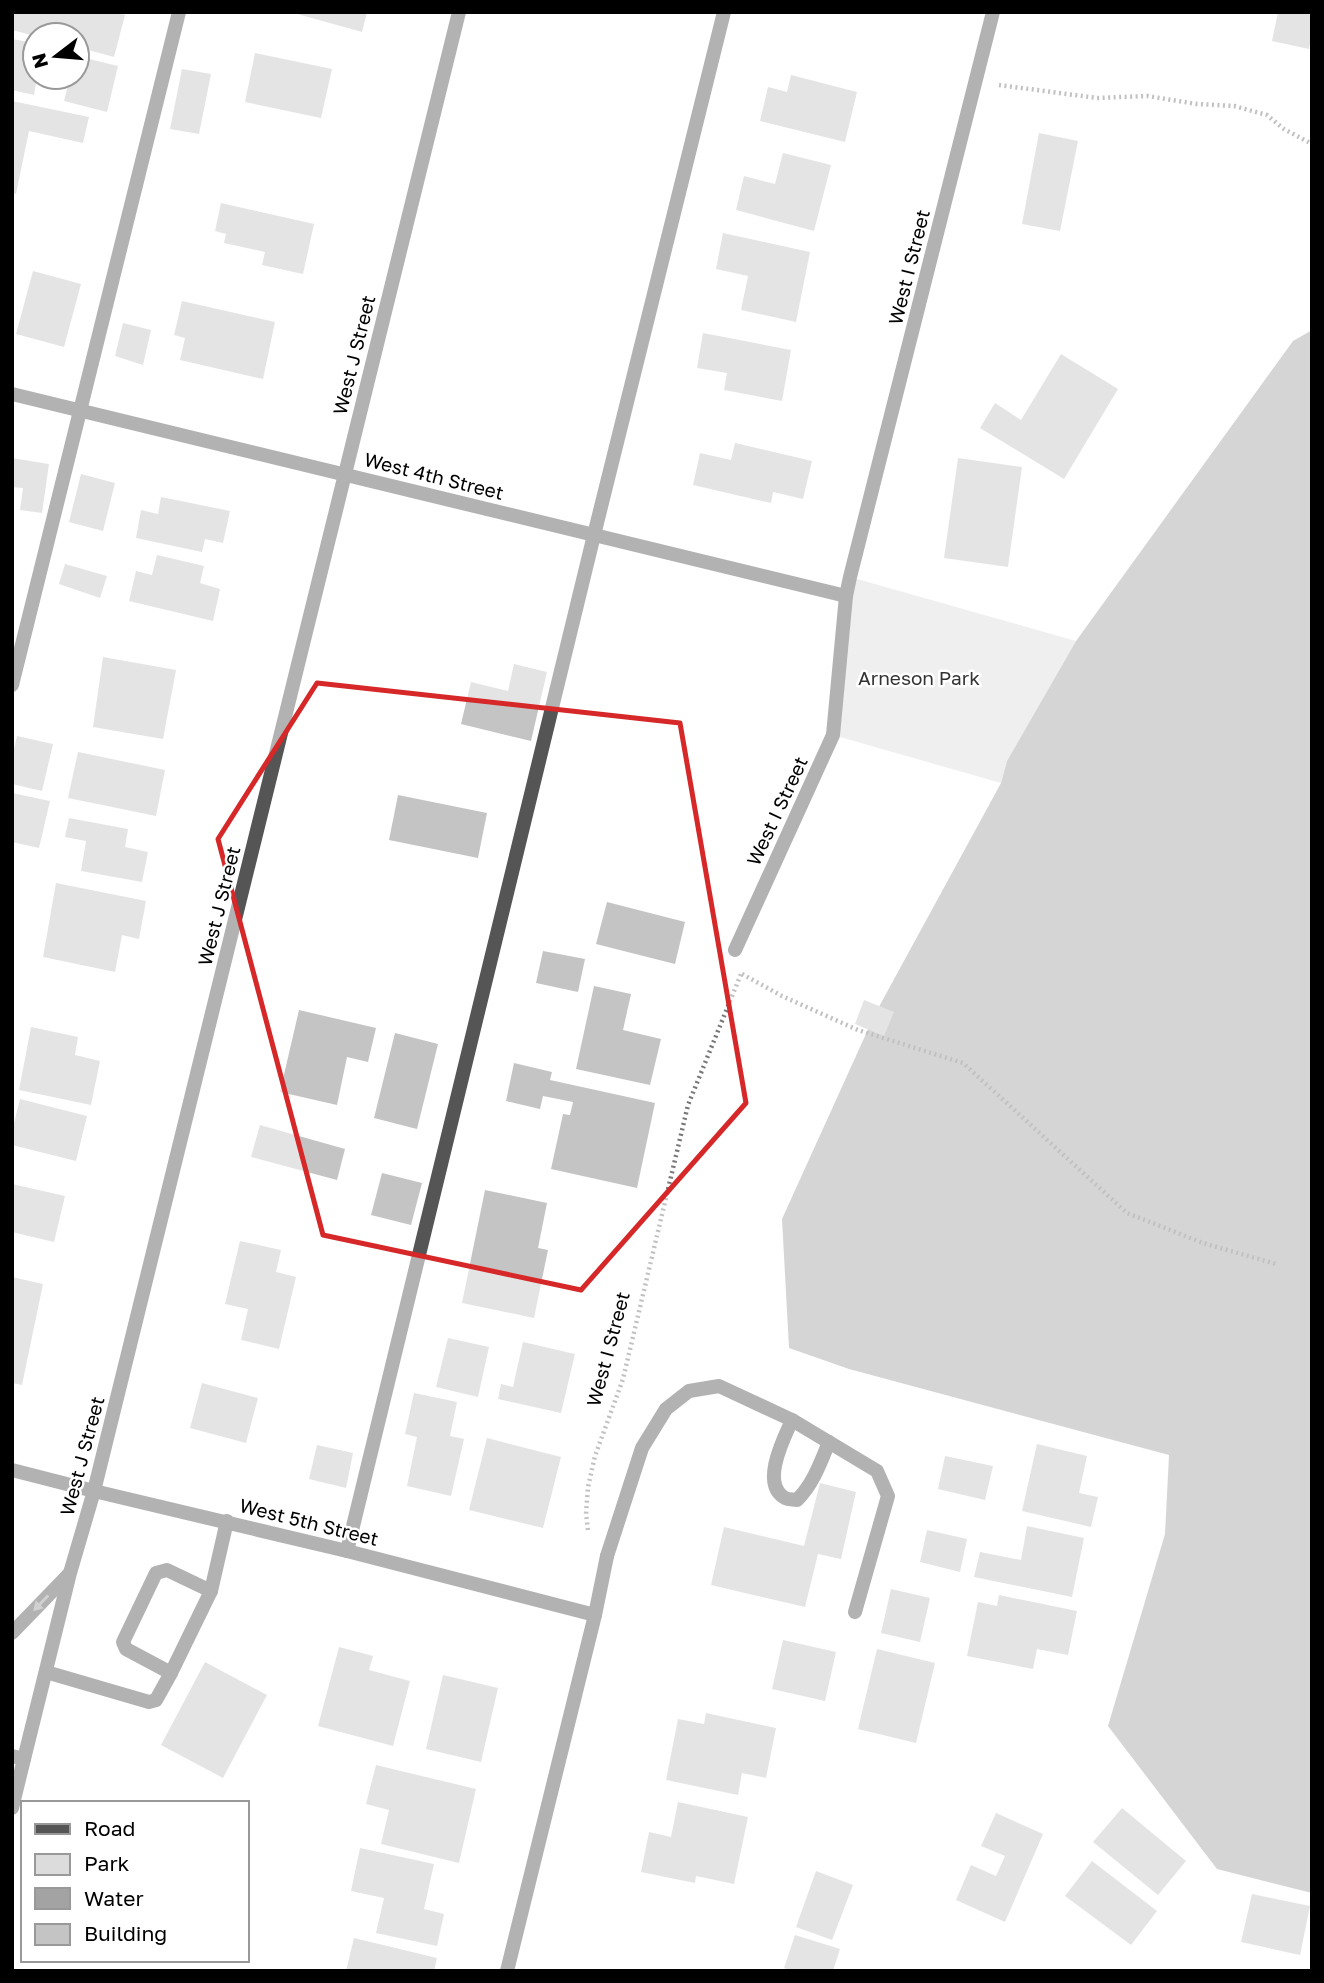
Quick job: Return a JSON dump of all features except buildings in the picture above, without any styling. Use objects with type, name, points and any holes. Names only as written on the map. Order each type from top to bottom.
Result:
[{"type":"street","points":[[12,685],[179,12]]},
{"type":"street","name":"West J Street","points":[[12,1808],[18,1758],[46,1672],[94,1490],[459,12]]},
{"type":"street","points":[[347,1551],[724,12]]},
{"type":"street","name":"West I Street","points":[[735,950],[833,735],[846,596],[993,12]]},
{"type":"street","name":"West 4th Street","points":[[12,394],[846,596]]},
{"type":"street","points":[[508,1971],[607,1556],[642,1448],[666,1409],[689,1391],[719,1386],[792,1420],[877,1471],[888,1496],[855,1612]]},
{"type":"street","points":[[792,1420],[777,1454],[773,1473],[778,1490],[785,1498],[796,1500],[807,1490],[829,1442]]},
{"type":"street","name":"West 5th Street","points":[[12,1470],[227,1521],[595,1615]]},
{"type":"street","points":[[46,1672],[149,1702],[156,1699],[211,1591],[227,1521]]},
{"type":"street","points":[[171,1673],[126,1649],[123,1642],[156,1573],[167,1570],[211,1591]]},
{"type":"street","points":[[12,1633],[70,1573]]},
{"type":"path","points":[[976,82],[1097,98],[1147,96],[1197,104],[1234,106],[1267,115],[1284,129],[1312,144]]},
{"type":"path","points":[[735,950],[741,974],[782,996],[858,1030],[963,1063],[1127,1213],[1203,1243],[1276,1264]]},
{"type":"path","name":"West I Street","points":[[590,1540],[586,1514],[588,1487],[595,1456],[622,1378],[688,1105],[741,974]]},
{"type":"highlighted area","points":[[317,683],[680,723],[746,1103],[581,1290],[323,1235],[218,839]]},
{"type":"green space","name":"Arneson Park","points":[[850,577],[1076,641],[1007,761],[1001,783],[833,735]]},
{"type":"water","points":[[1312,330],[1312,1893],[1217,1869],[1108,1726],[1165,1534],[1169,1455],[849,1369],[789,1348],[782,1219],[875,1014],[1001,783],[1007,761],[1076,641],[1293,341]]}]
